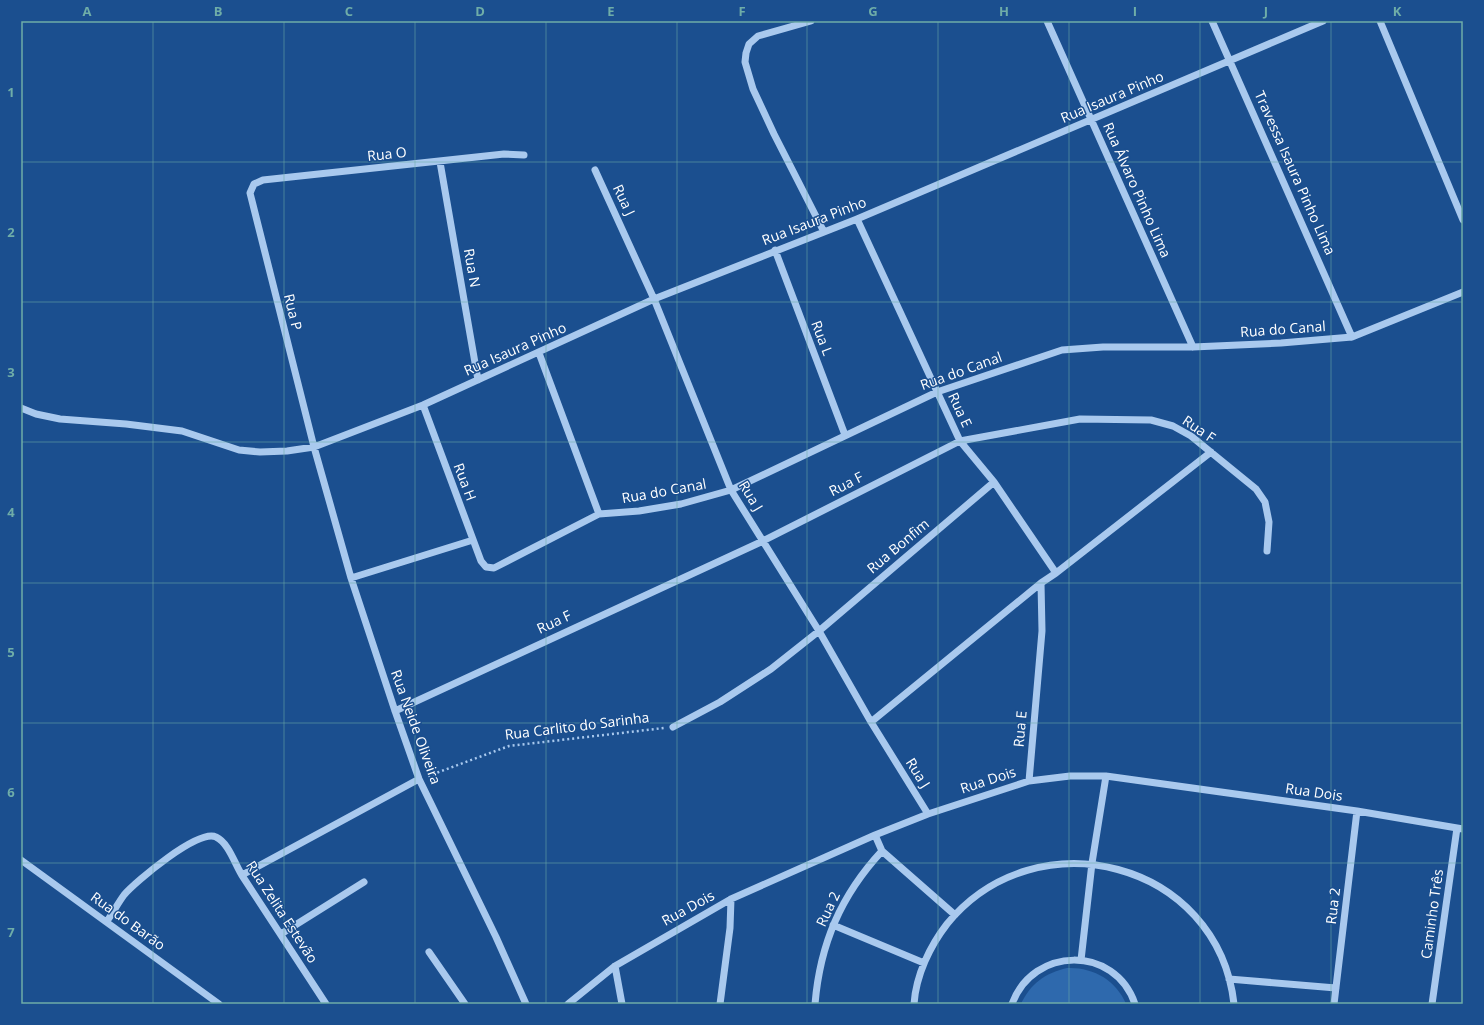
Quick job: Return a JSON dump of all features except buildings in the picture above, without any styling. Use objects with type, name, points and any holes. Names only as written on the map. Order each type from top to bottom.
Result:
[{"type":"street","points":[[812,21],[758,36],[749,44],[745,62],[753,89],[774,134],[824,232]]},
{"type":"street","name":"Rua Álvaro Pinho Lima","points":[[1047,21],[1193,347]]},
{"type":"street","name":"Travessa Isaura Pinho Lima","points":[[1212,21],[1231,59],[1352,337]]},
{"type":"street","name":"Rua Isaura Pinho","points":[[21,408],[36,414],[60,419],[126,424],[182,431],[246,451],[287,451],[314,447],[422,405],[539,353],[654,299],[775,250],[857,219],[1323,21]]},
{"type":"street","points":[[1380,21],[1463,220]]},
{"type":"street","name":"Rua O","points":[[254,184],[263,180],[504,154],[524,155]]},
{"type":"street","name":"Rua N","points":[[440,162],[478,380]]},
{"type":"street","name":"Rua J","points":[[595,170],[654,299],[730,490],[819,630],[871,722],[928,814]]},
{"type":"street","name":"Rua P","points":[[254,184],[250,193],[251,202],[314,447]]},
{"type":"street","name":"Rua E","points":[[857,219],[960,441],[994,482],[1056,573]]},
{"type":"street","name":"Rua L","points":[[775,250],[845,435]]},
{"type":"street","name":"Rua do Canal","points":[[599,514],[653,509],[681,504],[730,490],[937,392],[1062,350],[1103,346],[1193,347],[1280,343],[1352,337],[1463,292]]},
{"type":"street","points":[[539,353],[599,514]]},
{"type":"street","name":"Rua H","points":[[422,405],[473,540],[486,567],[494,568],[599,514]]},
{"type":"street","name":"Rua F","points":[[395,711],[763,541],[960,441],[1080,419],[1151,420],[1173,426],[1191,436],[1256,489],[1265,502],[1269,522],[1267,551]]},
{"type":"street","name":"Rua Neide Oliveira","points":[[314,447],[351,578],[419,779],[496,937],[526,1004]]},
{"type":"street","points":[[871,722],[1041,583],[1056,573],[1211,452]]},
{"type":"street","name":"Rua Bonfim","points":[[819,630],[994,482]]},
{"type":"street","points":[[351,578],[473,540]]},
{"type":"street","name":"Rua E","points":[[1029,781],[1042,630],[1041,583]]},
{"type":"street","points":[[672,727],[720,702],[764,673],[819,630]]},
{"type":"street","name":"Rua Dois","points":[[568,1004],[615,966],[731,899],[875,835],[928,814],[1029,781],[1070,776],[1106,776],[1357,811],[1460,828]]},
{"type":"street","points":[[1081,960],[1092,863],[1106,776]]},
{"type":"street","points":[[242,875],[419,779]]},
{"type":"street","name":"Rua 2","points":[[1334,1004],[1357,811]]},
{"type":"street","name":"Caminho Três","points":[[1432,1004],[1460,828]]},
{"type":"street","points":[[875,835],[882,851],[955,915]]},
{"type":"street","name":"Rua Zelita Estevão","points":[[107,921],[124,895],[148,873],[199,838],[216,836],[226,846],[242,875],[326,1004]]},
{"type":"street","name":"Rua 2","points":[[815,1004],[816,984],[823,954],[833,925],[846,898],[863,871],[882,851]]},
{"type":"street","name":"Rua do Barão","points":[[21,860],[107,921],[219,1004]]},
{"type":"street","points":[[914,1004],[918,981],[932,946],[955,915],[984,890],[1018,872],[1054,864],[1092,863],[1121,869],[1147,880],[1178,901],[1192,914],[1211,939],[1223,961],[1229,979],[1234,1004]]},
{"type":"street","points":[[281,934],[364,882]]},
{"type":"street","points":[[720,1004],[730,928],[731,899]]},
{"type":"street","points":[[833,925],[924,963]]},
{"type":"street","points":[[429,952],[465,1004]]},
{"type":"street","points":[[1012,1004],[1021,987],[1038,971],[1058,961],[1081,960],[1103,967],[1116,975],[1126,986],[1135,1004]]},
{"type":"street","points":[[615,966],[622,1004]]},
{"type":"street","points":[[1229,979],[1336,988]]},
{"type":"path","name":"Rua Carlito do Sarinha","points":[[419,779],[485,753],[509,746],[672,727]]},
{"type":"shaded area","points":[[1067,968],[1086,970],[1102,977],[1116,988],[1126,1004],[1021,1004],[1029,991],[1039,980],[1059,970]]}]
